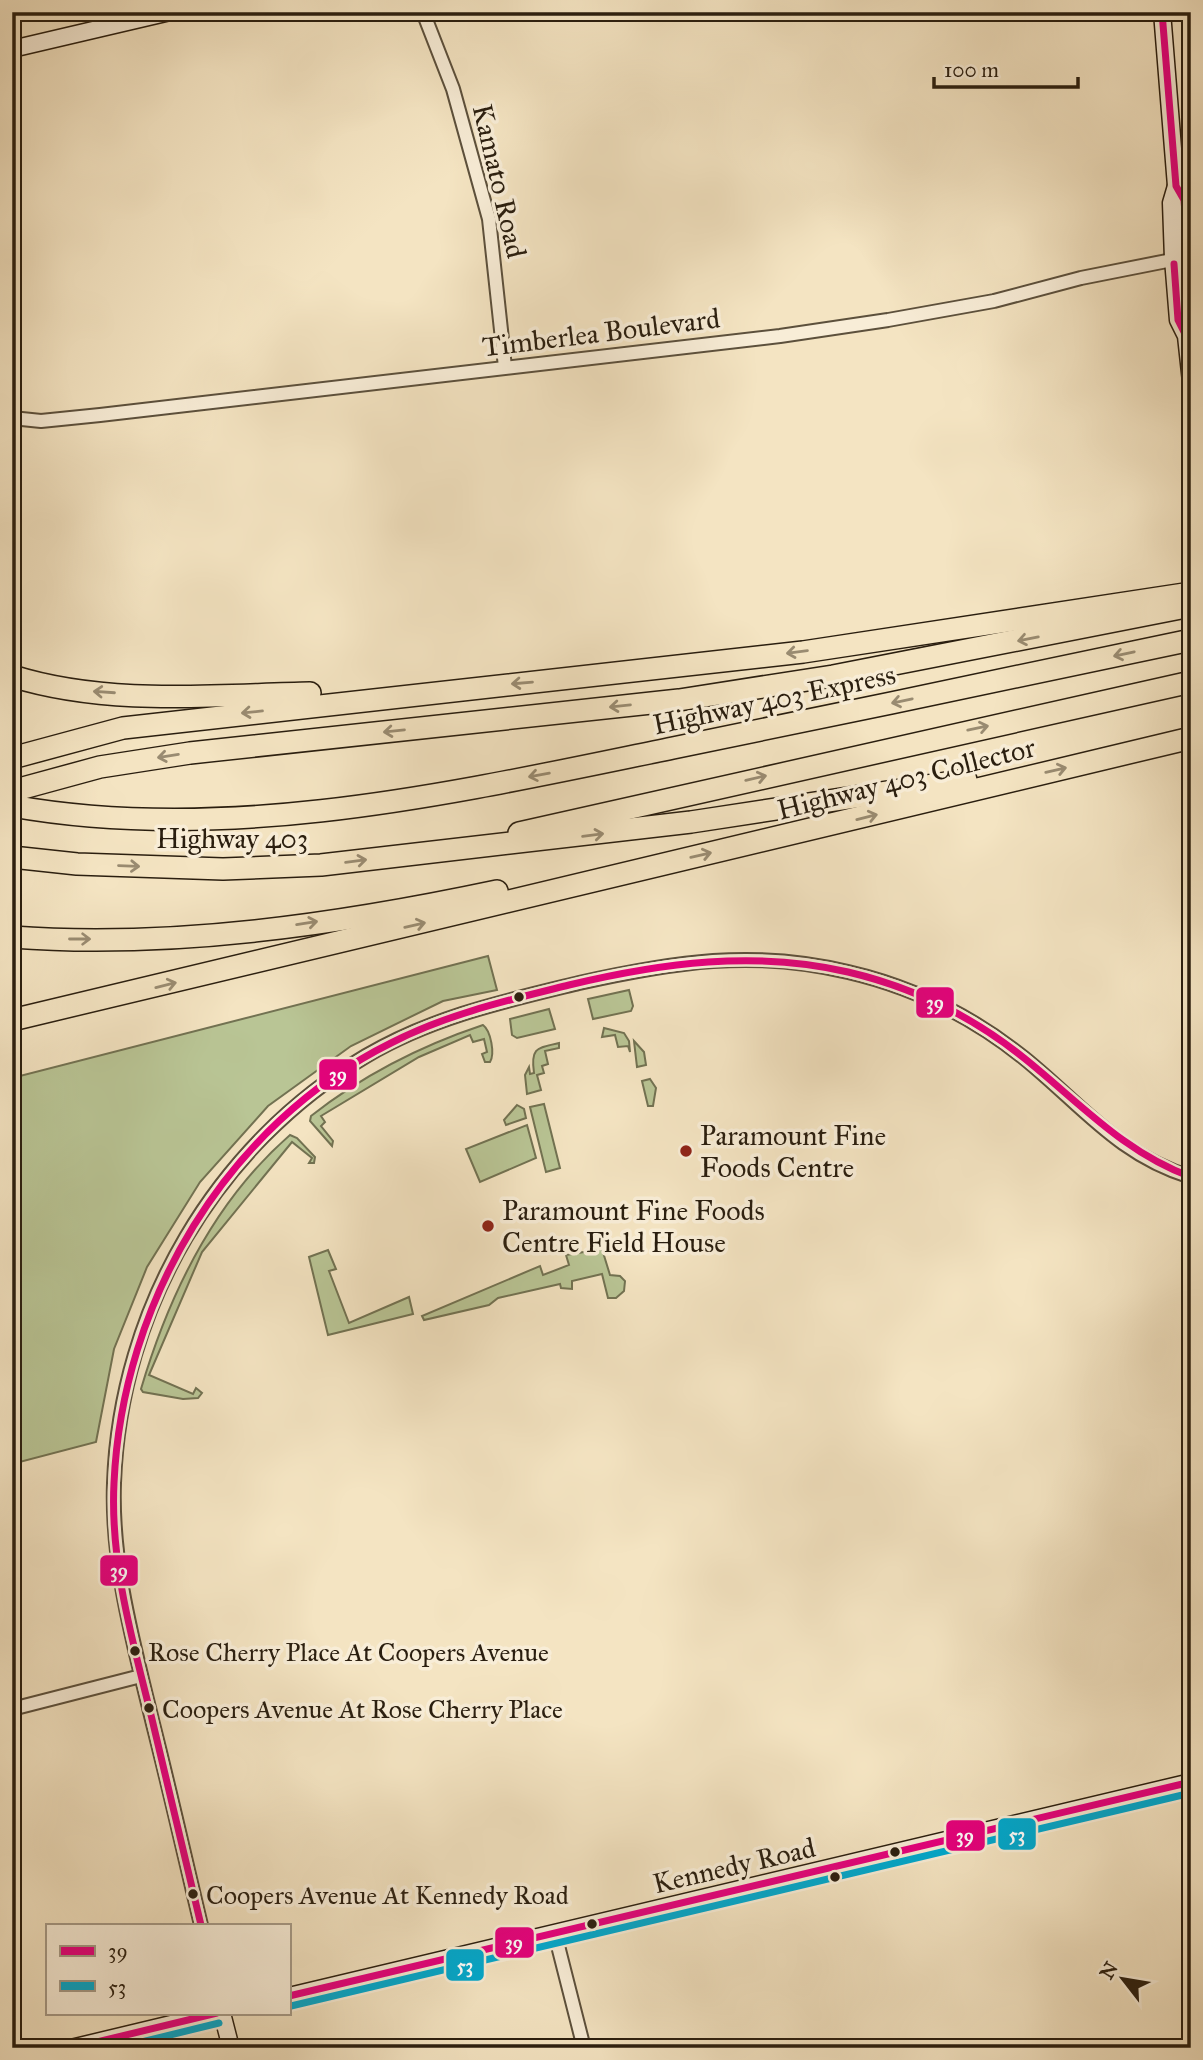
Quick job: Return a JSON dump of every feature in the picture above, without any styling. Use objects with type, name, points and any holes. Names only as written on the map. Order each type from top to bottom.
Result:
[{"type":"highway","points":[[12,758],[123,728],[442,690],[600,676],[803,652],[1191,593]]},
{"type":"highway","points":[[12,791],[100,767],[190,753],[718,694],[873,668],[1191,606]]},
{"type":"highway","name":"Highway 403 Express","points":[[367,805],[573,769],[1191,640]]},
{"type":"highway","points":[[12,676],[90,691],[186,697],[442,690]]},
{"type":"highway","points":[[452,849],[849,756],[1191,682]]},
{"type":"highway","name":"Highway 403 Collector","points":[[634,870],[1191,738]]},
{"type":"highway","points":[[452,849],[543,841],[691,822],[966,780],[990,786]]},
{"type":"highway","name":"Highway 403","points":[[12,806],[43,811],[208,821],[367,805]]},
{"type":"highway","name":"Highway 403","points":[[12,857],[77,864],[223,869],[321,865],[452,849]]},
{"type":"highway","points":[[12,937],[168,939],[277,927],[471,896],[549,880],[634,870]]},
{"type":"highway","points":[[12,1020],[100,1001],[634,870]]},
{"type":"highway","points":[[12,1030],[100,1001]]},
{"type":"main road","points":[[12,49],[170,12]]},
{"type":"main road","points":[[1162,12],[1176,186],[1184,200],[1184,258],[1178,320],[1189,330],[1191,382]]},
{"type":"main road","points":[[1184,258],[1191,294]]},
{"type":"main road","name":"Kennedy Road","points":[[290,1996],[1191,1782]]},
{"type":"main road","points":[[71,2048],[216,2014]]},
{"type":"main road","points":[[220,2014],[230,2048]]},
{"type":"street","name":"Kamato Road","points":[[423,12],[453,89],[489,219],[505,367]]},
{"type":"street","name":"Timberlea Boulevard","points":[[12,418],[41,421],[109,414],[780,336],[898,319],[994,301],[1081,278],[1184,258]]},
{"type":"street","points":[[201,1924],[141,1676],[117,1553],[114,1483],[120,1421],[128,1385],[158,1291],[186,1233],[240,1160],[304,1099],[366,1056],[395,1041],[486,1005],[658,965],[756,958],[828,967],[883,982],[956,1012],[1024,1058],[1113,1139],[1158,1165],[1191,1177]]},
{"type":"street","points":[[12,1709],[141,1676]]},
{"type":"street","points":[[555,1934],[584,2048]]},
{"type":"green space","points":[[488,956],[497,990],[443,1001],[351,1046],[268,1106],[200,1182],[147,1267],[114,1349],[96,1442],[12,1464],[12,1078]]},
{"type":"green space","points":[[629,990],[633,1006],[631,1011],[593,1019],[588,999]]},
{"type":"green space","points":[[549,1009],[555,1029],[517,1038],[512,1035],[510,1019]]},
{"type":"green space","points":[[483,1025],[491,1043],[490,1062],[485,1062],[482,1054],[487,1052],[484,1039],[473,1042],[470,1035],[419,1057],[321,1116],[325,1122],[321,1126],[333,1141],[332,1146],[310,1121],[311,1116],[351,1087],[393,1063],[437,1042]]},
{"type":"green space","points":[[604,1028],[624,1033],[629,1041],[630,1052],[628,1046],[618,1047],[615,1035],[602,1037]]},
{"type":"green space","points":[[634,1041],[644,1052],[646,1065],[637,1067]]},
{"type":"green space","points":[[559,1043],[559,1048],[545,1051],[548,1064],[542,1066],[544,1073],[537,1075],[541,1090],[527,1094],[525,1075],[529,1067],[530,1074],[534,1073],[535,1053],[541,1048]]},
{"type":"green space","points":[[650,1079],[656,1088],[653,1106],[648,1106],[642,1081]]},
{"type":"green space","points":[[544,1104],[560,1168],[546,1172],[530,1107]]},
{"type":"green space","points":[[517,1105],[524,1109],[526,1118],[506,1125],[504,1120]]},
{"type":"green space","points":[[527,1125],[536,1158],[480,1182],[466,1149]]},
{"type":"green space","points":[[290,1135],[297,1138],[315,1157],[314,1163],[309,1163],[312,1158],[292,1142],[202,1252],[149,1375],[193,1394],[196,1388],[202,1393],[198,1398],[183,1399],[143,1392],[141,1389],[165,1319],[197,1252],[238,1190]]},
{"type":"green space","points":[[602,1249],[610,1275],[620,1276],[625,1281],[624,1291],[616,1298],[608,1298],[602,1274],[572,1281],[572,1289],[561,1288],[560,1284],[498,1298],[489,1305],[424,1320],[422,1316],[540,1266],[543,1275],[569,1265],[566,1255]]},
{"type":"green space","points":[[328,1250],[336,1269],[329,1271],[349,1323],[409,1297],[413,1314],[328,1335],[309,1257]]},
{"type":"transit line","name":"39","points":[[1162,12],[1176,186],[1184,200],[1191,291]]},
{"type":"transit line","name":"39","points":[[1174,264],[1178,320],[1186,336],[1191,380]]},
{"type":"transit line","name":"39","points":[[201,1924],[130,1629],[119,1571],[115,1542],[114,1483],[121,1415],[137,1349],[162,1286],[194,1226],[233,1171],[279,1121],[332,1078],[391,1043],[434,1024],[478,1009],[569,985],[673,965],[708,962],[813,965],[872,978],[918,995],[963,1017],[1024,1058],[1123,1140],[1167,1167],[1191,1177]]},
{"type":"transit line","name":"39","points":[[290,1996],[1191,1782]]},
{"type":"transit line","name":"53","points":[[291,2006],[1191,1793]]},
{"type":"transit line","name":"39","points":[[72,2048],[213,2014]]},
{"type":"transit line","name":"53","points":[[117,2048],[219,2023]]},
{"type":"place","name":"Paramount Fine Foods Centre","points":[[686,1151]]},
{"type":"place","name":"Paramount Fine Foods Centre Field House","points":[[488,1226]]},
{"type":"place","name":"Rose Cherry Place At Coopers Avenue","points":[[135,1651]]},
{"type":"place","name":"Coopers Avenue At Rose Cherry Place","points":[[149,1708]]},
{"type":"place","name":"Coopers Avenue At Kennedy Road","points":[[193,1894]]}]
